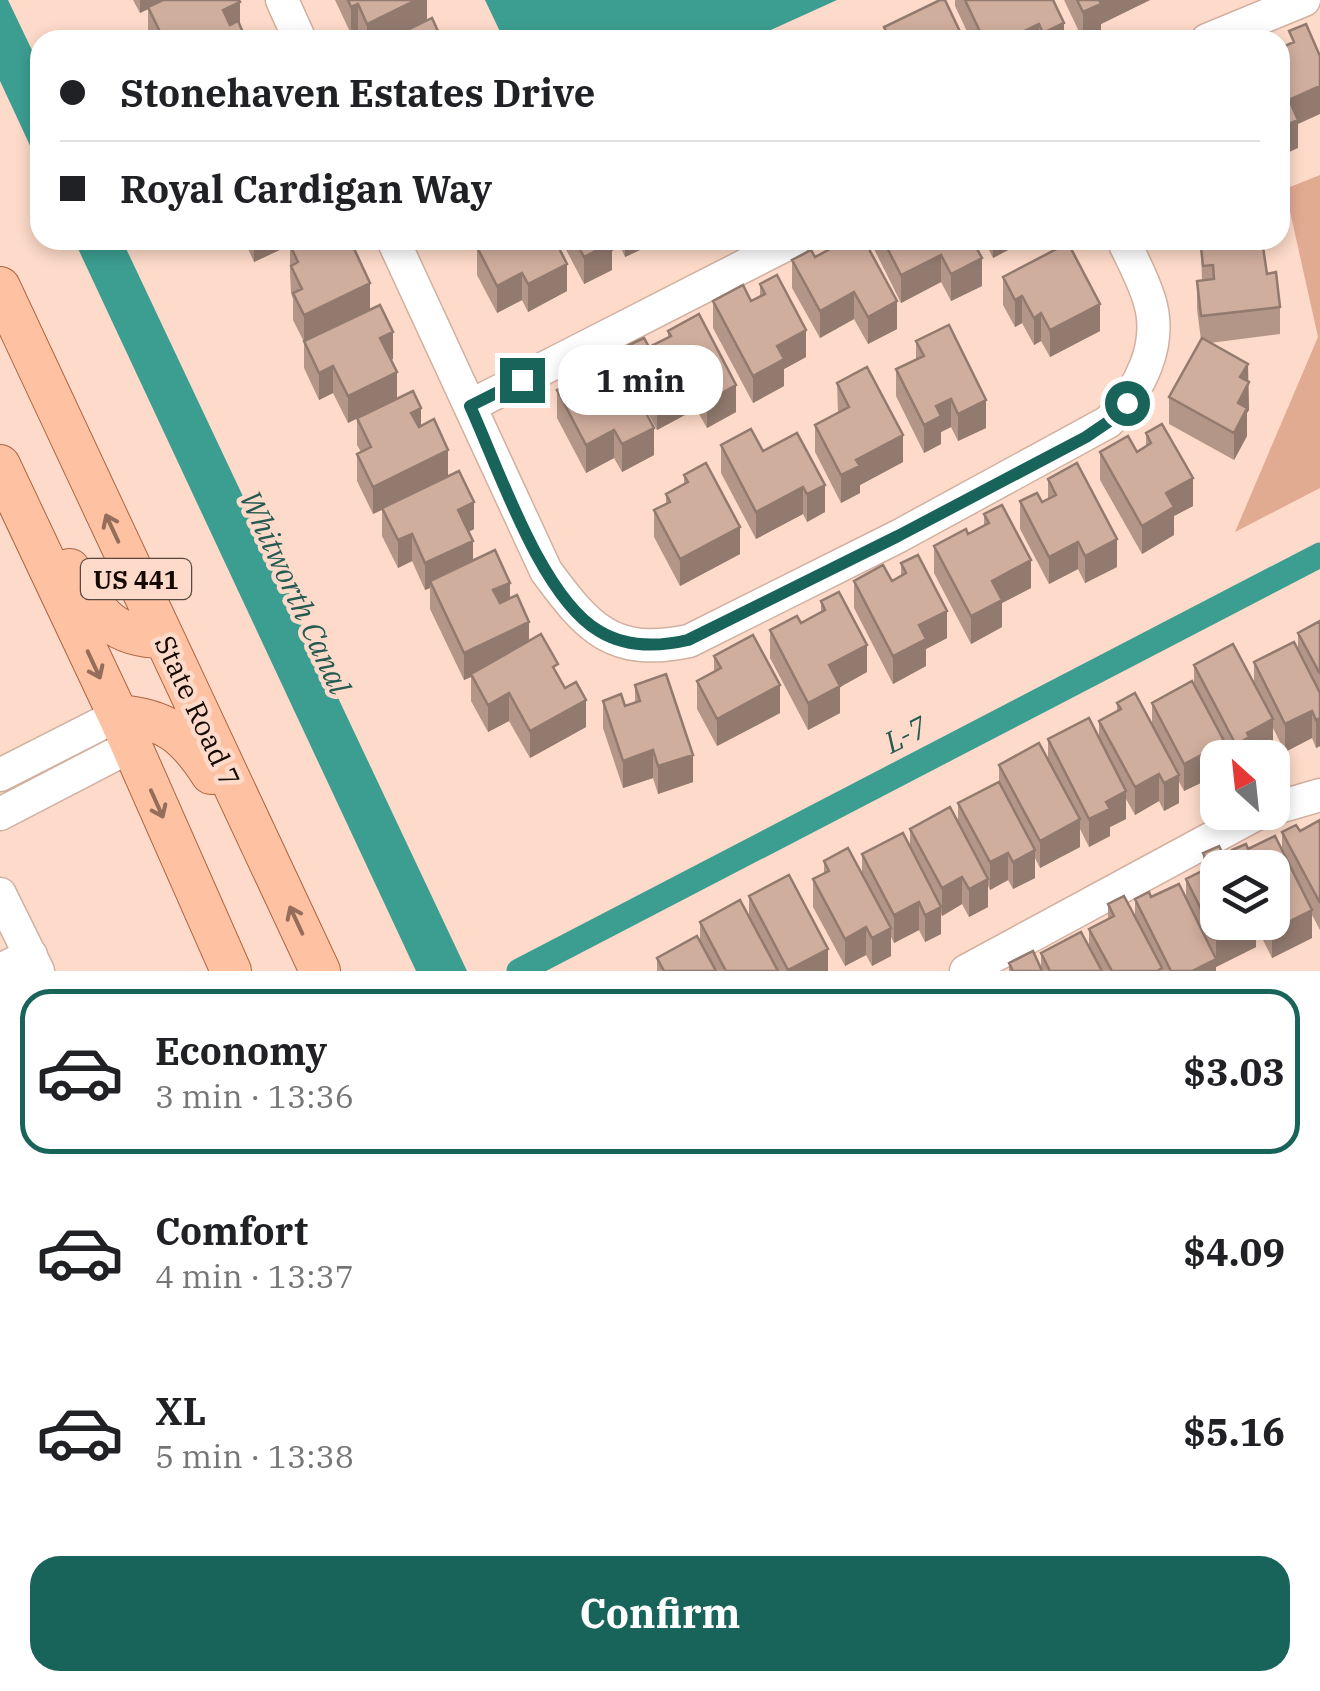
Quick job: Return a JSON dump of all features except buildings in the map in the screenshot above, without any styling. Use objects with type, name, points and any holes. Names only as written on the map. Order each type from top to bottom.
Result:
[{"type":"main road","name":"State Road 7","points":[[0,287],[320,971]]},
{"type":"main road","points":[[0,455],[92,604],[115,628],[139,638],[164,638]]},
{"type":"main road","name":"US 441","points":[[0,465],[231,971]]},
{"type":"main road","points":[[124,731],[145,717],[167,725],[193,747],[272,870]]},
{"type":"street","points":[[282,0],[296,30]]},
{"type":"street","points":[[1231,30],[1304,0]]},
{"type":"street","points":[[398,250],[546,572],[580,617],[599,631],[631,643],[666,646],[688,640],[898,536],[1108,422],[1127,403],[1150,355],[1150,301],[1127,250]]},
{"type":"street","points":[[470,406],[774,250]]},
{"type":"street","points":[[0,775],[124,731]]},
{"type":"street","points":[[0,814],[124,731]]},
{"type":"street","points":[[1290,804],[1320,795]]},
{"type":"street","points":[[966,971],[1227,830]]},
{"type":"street","points":[[0,894],[23,953],[0,970]]},
{"type":"shaded area","points":[[1320,175],[1320,488],[1235,532],[1318,337],[1290,211],[1290,187]]},
{"type":"water","points":[[0,0],[8,0],[30,46],[30,146],[0,81]]},
{"type":"water","points":[[485,0],[837,0],[771,30],[499,30]]},
{"type":"water","points":[[79,250],[127,250],[467,971],[416,971]]},
{"type":"waterway","name":"L-7","points":[[519,971],[1320,555]]},
{"type":"route","points":[[522,380],[470,406],[519,516],[546,572],[580,617],[620,641],[642,646],[666,646],[688,640],[898,536],[1086,437],[1127,403]]},
{"type":"water label","name":"Whitworth Canal","points":[[296,592]]}]
